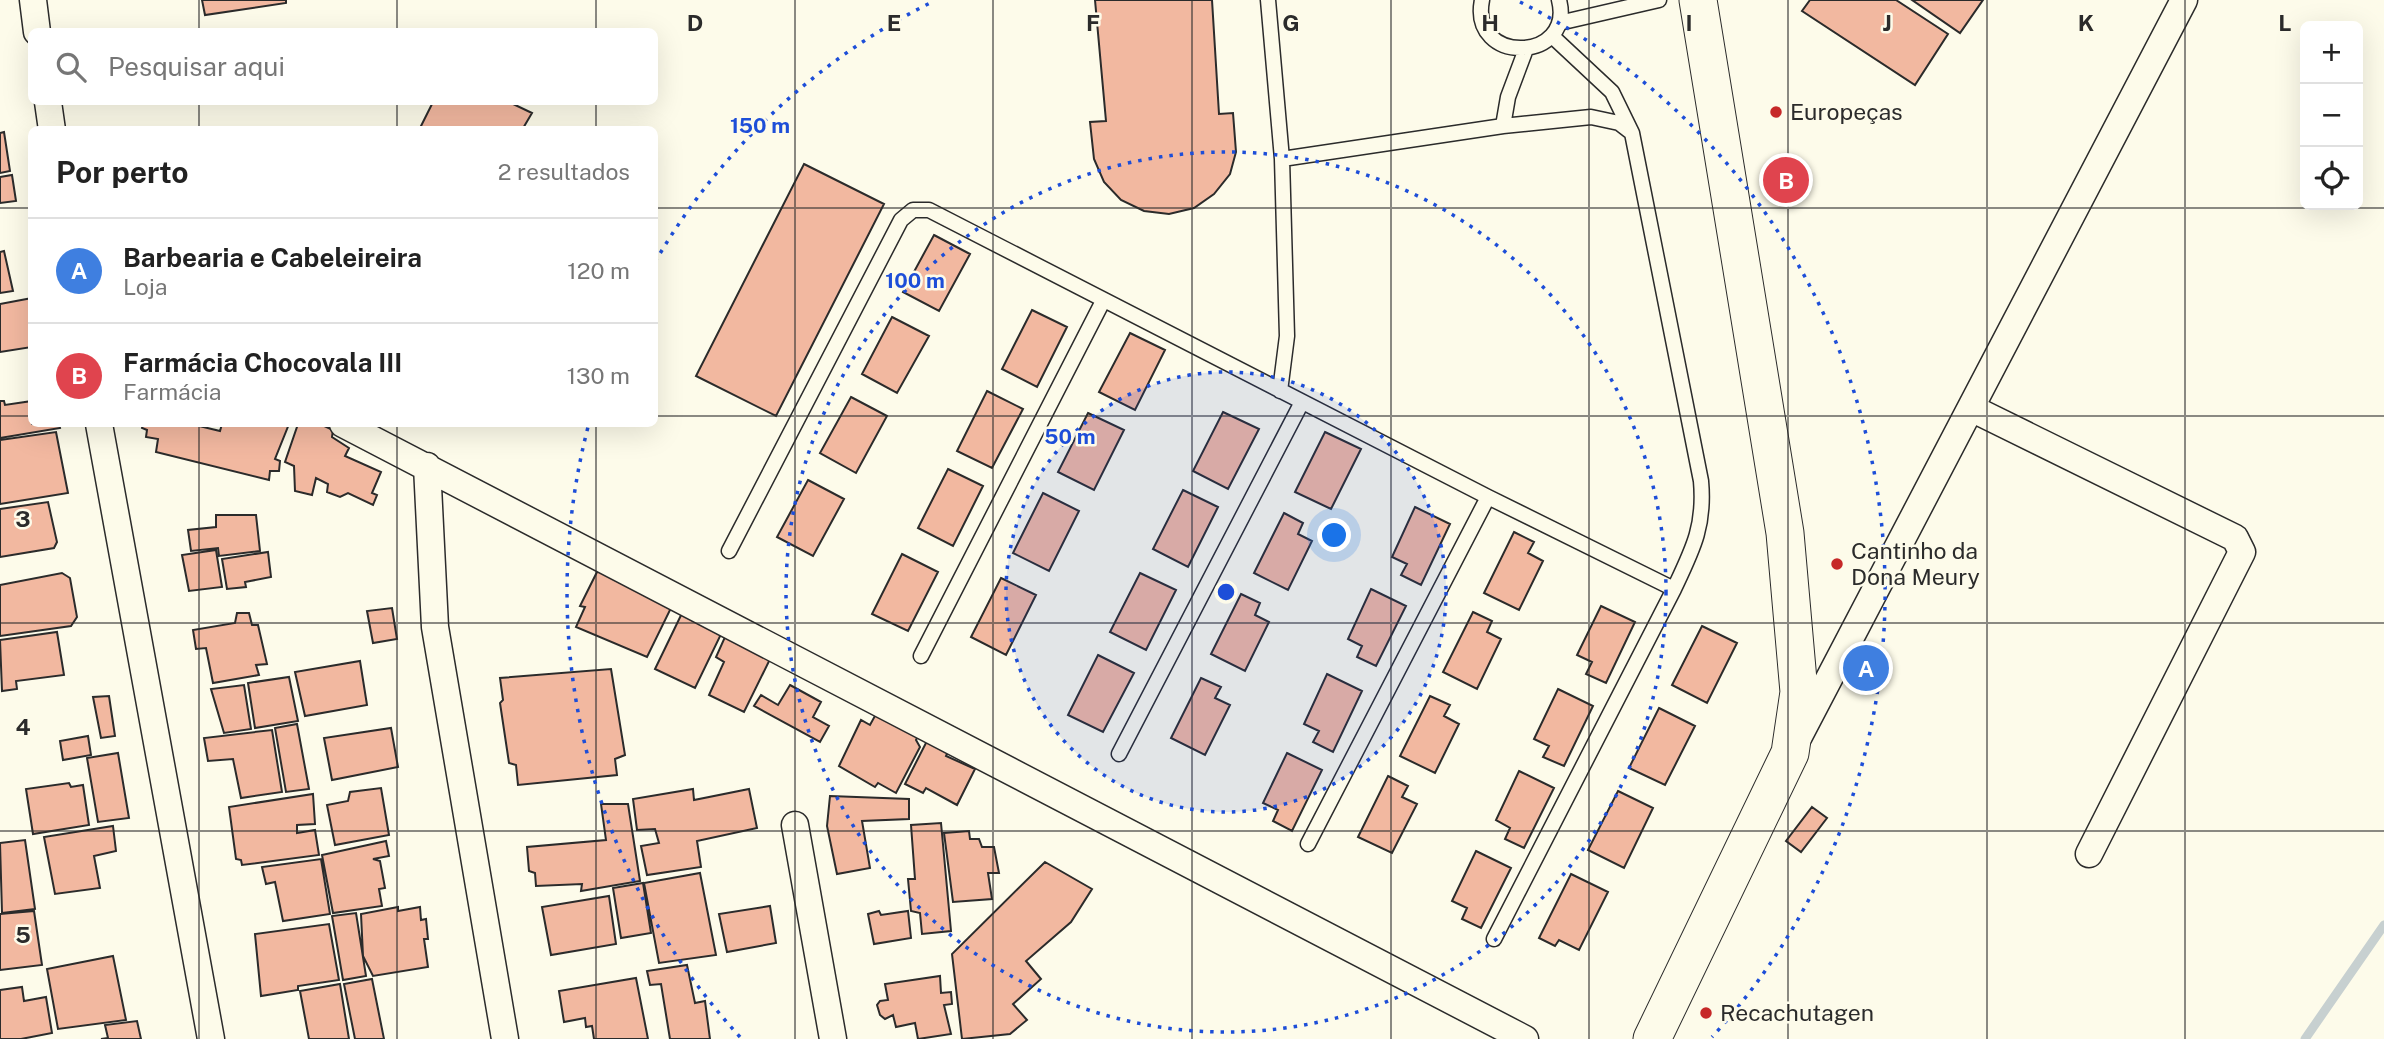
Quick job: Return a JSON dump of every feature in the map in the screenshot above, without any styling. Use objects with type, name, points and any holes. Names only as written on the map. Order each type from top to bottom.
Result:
[{"type":"street","points":[[33,0],[36,28]]},
{"type":"street","points":[[1698,0],[1785,533],[1799,692],[1790,754]]},
{"type":"street","points":[[1652,1039],[1790,754],[2184,0]]},
{"type":"street","points":[[48,105],[51,126]]},
{"type":"street","points":[[1971,408],[2235,538],[2242,552],[2089,854]]},
{"type":"street","points":[[100,427],[211,1039]]},
{"type":"street","points":[[349,427],[1525,1039]]},
{"type":"street","points":[[427,466],[435,627],[505,1039]]},
{"type":"street","points":[[794,825],[833,1039]]},
{"type":"lane","points":[[1268,0],[1282,159],[1287,336],[1280,391]]},
{"type":"lane","points":[[1482,0],[1481,15],[1492,37],[1514,49],[1540,45],[1555,29],[1658,0]]},
{"type":"lane","points":[[1494,939],[1697,542],[1703,510],[1701,481],[1632,133],[1612,92],[1555,29],[1559,0]]},
{"type":"lane","points":[[1503,126],[1507,97],[1526,49]]},
{"type":"lane","points":[[1282,159],[1503,126],[1598,118],[1619,123],[1632,133]]},
{"type":"lane","points":[[729,551],[901,220],[913,210],[929,210],[1488,497],[1674,589]]},
{"type":"lane","points":[[920,656],[1104,301]]},
{"type":"lane","points":[[1119,754],[1302,402]]},
{"type":"lane","points":[[1308,844],[1488,497]]},
{"type":"building","points":[[202,0],[286,0],[286,3],[205,15]]},
{"type":"building","points":[[202,0],[286,0],[286,3],[205,15]]},
{"type":"building","points":[[1095,0],[1212,0],[1219,114],[1233,113],[1236,152],[1230,174],[1214,194],[1194,208],[1169,214],[1144,211],[1121,200],[1104,182],[1094,159],[1090,122],[1106,121]]},
{"type":"building","points":[[1810,0],[1896,0],[1948,34],[1915,85],[1802,11]]},
{"type":"building","points":[[1912,0],[1983,0],[1960,33]]},
{"type":"building","points":[[432,105],[515,105],[532,113],[524,126],[421,126]]},
{"type":"building","points":[[4,132],[10,171],[0,173],[0,133]]},
{"type":"building","points":[[804,164],[884,204],[776,416],[696,376]]},
{"type":"building","points":[[12,175],[16,201],[0,203],[0,177]]},
{"type":"building","points":[[934,235],[970,254],[939,311],[903,292]]},
{"type":"building","points":[[4,251],[13,291],[0,293],[0,252]]},
{"type":"building","points":[[28,299],[28,348],[0,352],[0,304]]},
{"type":"building","points":[[1032,310],[1067,327],[1037,387],[1002,369]]},
{"type":"building","points":[[892,317],[929,336],[897,393],[862,374]]},
{"type":"building","points":[[1130,333],[1165,350],[1135,410],[1099,392]]},
{"type":"building","points":[[987,391],[1023,409],[992,468],[957,451]]},
{"type":"building","points":[[851,397],[887,416],[856,473],[820,453]]},
{"type":"building","points":[[0,401],[4,401],[5,405],[28,402],[28,427],[60,428],[0,438]]},
{"type":"building","points":[[1223,412],[1259,429],[1228,489],[1193,471]]},
{"type":"building","points":[[1088,413],[1124,430],[1094,490],[1058,472]]},
{"type":"building","points":[[203,427],[220,431],[221,427],[288,427],[275,459],[280,461],[279,471],[270,471],[269,480],[156,452],[158,439],[146,437],[147,430],[142,428]]},
{"type":"building","points":[[297,427],[326,427],[333,430],[332,437],[349,448],[345,456],[381,472],[372,493],[377,495],[373,505],[348,493],[340,497],[327,492],[328,484],[316,478],[312,495],[295,491],[294,466],[285,462]]},
{"type":"building","points":[[56,432],[68,493],[0,504],[0,440]]},
{"type":"building","points":[[1325,432],[1361,449],[1331,509],[1295,492]]},
{"type":"building","points":[[948,469],[983,486],[953,546],[918,528]]},
{"type":"building","points":[[808,480],[844,499],[813,556],[777,537]]},
{"type":"building","points":[[1183,490],[1218,507],[1188,567],[1153,549]]},
{"type":"building","points":[[1043,493],[1079,511],[1049,571],[1013,553]]},
{"type":"building","points":[[48,502],[57,542],[54,548],[0,557],[0,509]]},
{"type":"building","points":[[1415,507],[1450,524],[1421,585],[1401,575],[1407,564],[1392,557]]},
{"type":"building","points":[[1284,513],[1303,523],[1298,534],[1312,541],[1288,590],[1254,573]]},
{"type":"building","points":[[216,515],[256,515],[260,551],[219,556],[218,548],[191,551],[188,530],[216,527]]},
{"type":"building","points":[[1514,532],[1534,542],[1528,553],[1543,561],[1519,610],[1484,593]]},
{"type":"building","points":[[216,550],[222,587],[189,591],[182,555]]},
{"type":"building","points":[[268,552],[271,577],[245,582],[246,587],[227,589],[222,559]]},
{"type":"building","points":[[902,554],[938,572],[908,631],[872,614]]},
{"type":"building","points":[[600,566],[671,608],[647,657],[576,627],[585,607],[580,606]]},
{"type":"building","points":[[62,573],[70,578],[77,617],[71,626],[0,636],[0,585]]},
{"type":"building","points":[[1140,573],[1176,590],[1146,650],[1110,632]]},
{"type":"building","points":[[1001,578],[1036,595],[1006,655],[971,637]]},
{"type":"building","points":[[1371,589],[1406,606],[1376,666],[1357,657],[1362,646],[1348,639]]},
{"type":"building","points":[[1241,594],[1260,603],[1255,615],[1269,622],[1245,671],[1211,654]]},
{"type":"building","points":[[1601,606],[1635,622],[1606,683],[1586,674],[1592,662],[1577,655]]},
{"type":"building","points":[[685,607],[724,628],[695,688],[655,669]]},
{"type":"building","points":[[392,608],[397,639],[373,643],[367,611]]},
{"type":"building","points":[[1473,612],[1492,621],[1487,632],[1501,639],[1477,689],[1443,672]]},
{"type":"building","points":[[237,613],[249,613],[252,625],[258,625],[267,664],[256,665],[259,675],[213,683],[206,648],[196,649],[193,630],[235,623]]},
{"type":"building","points":[[1702,626],[1737,643],[1707,703],[1672,685]]},
{"type":"building","points":[[729,628],[774,651],[744,712],[709,695],[724,662],[716,657]]},
{"type":"building","points":[[57,632],[64,675],[16,681],[17,689],[2,691],[0,640]]},
{"type":"building","points":[[1098,655],[1134,673],[1103,732],[1068,715]]},
{"type":"building","points":[[360,661],[367,705],[305,716],[295,672]]},
{"type":"building","points":[[611,669],[625,755],[615,759],[617,775],[518,785],[516,765],[509,763],[500,703],[503,700],[500,678]]},
{"type":"building","points":[[1327,674],[1362,691],[1333,752],[1313,742],[1319,731],[1304,724]]},
{"type":"building","points":[[289,677],[298,721],[255,728],[248,683]]},
{"type":"building","points":[[1201,678],[1221,687],[1215,698],[1230,705],[1205,755],[1171,738]]},
{"type":"building","points":[[244,685],[251,729],[224,733],[211,689]]},
{"type":"building","points":[[790,685],[821,702],[813,717],[829,726],[820,742],[754,706],[761,695],[778,705]]},
{"type":"building","points":[[1558,689],[1593,706],[1564,766],[1543,757],[1549,746],[1534,739]]},
{"type":"building","points":[[109,696],[115,736],[101,738],[93,697]]},
{"type":"building","points":[[1430,696],[1450,705],[1444,716],[1459,724],[1435,773],[1400,756]]},
{"type":"building","points":[[1659,708],[1695,726],[1665,785],[1629,768]]},
{"type":"building","points":[[876,714],[918,736],[916,740],[920,747],[896,793],[878,783],[875,787],[839,766],[861,720],[870,725]]},
{"type":"building","points":[[297,724],[309,789],[286,792],[275,728]]},
{"type":"building","points":[[391,728],[398,767],[332,780],[324,738]]},
{"type":"building","points":[[272,730],[282,792],[241,798],[233,759],[208,761],[204,738]]},
{"type":"building","points":[[88,736],[91,755],[63,760],[60,741]]},
{"type":"building","points":[[929,737],[950,747],[946,756],[975,769],[957,805],[926,788],[923,793],[905,784]]},
{"type":"building","points":[[118,753],[129,818],[98,822],[87,758]]},
{"type":"building","points":[[1287,753],[1322,770],[1292,831],[1273,821],[1278,810],[1263,803]]},
{"type":"building","points":[[1519,771],[1554,788],[1524,848],[1505,839],[1510,828],[1496,820]]},
{"type":"building","points":[[1388,776],[1408,786],[1402,797],[1417,804],[1392,853],[1358,837]]},
{"type":"building","points":[[69,783],[71,787],[83,785],[89,825],[33,834],[26,789]]},
{"type":"building","points":[[381,788],[389,835],[335,845],[327,805],[348,801],[350,792]]},
{"type":"building","points":[[693,789],[694,800],[749,789],[757,828],[697,841],[701,867],[647,875],[641,846],[659,843],[655,829],[637,830],[633,799]]},
{"type":"building","points":[[1618,791],[1653,808],[1624,868],[1588,850]]},
{"type":"building","points":[[313,794],[315,824],[297,825],[297,833],[315,830],[319,855],[242,865],[241,860],[236,859],[229,807]]},
{"type":"building","points":[[830,796],[909,799],[909,819],[862,821],[870,868],[837,874],[827,826]]},
{"type":"building","points":[[601,804],[628,804],[640,881],[581,891],[582,884],[536,886],[535,873],[529,871],[527,847],[606,840]]},
{"type":"building","points":[[1812,807],[1827,818],[1801,852],[1786,841]]},
{"type":"building","points":[[941,823],[951,931],[922,934],[920,913],[911,911],[908,879],[915,879],[911,825]]},
{"type":"building","points":[[113,826],[116,851],[94,856],[100,888],[55,894],[44,837]]},
{"type":"building","points":[[969,831],[970,839],[979,839],[982,847],[994,847],[999,873],[988,873],[992,899],[953,902],[944,833]]},
{"type":"building","points":[[25,840],[35,909],[2,913],[0,843]]},
{"type":"building","points":[[386,841],[389,856],[373,859],[380,861],[385,888],[379,889],[382,906],[333,913],[322,855]]},
{"type":"building","points":[[1476,851],[1511,868],[1481,928],[1462,919],[1467,908],[1452,901]]},
{"type":"building","points":[[321,859],[330,914],[283,921],[275,882],[266,884],[262,867]]},
{"type":"building","points":[[1045,862],[1092,889],[1071,922],[1026,961],[1041,979],[1013,1004],[1027,1020],[1010,1034],[962,1039],[952,954]]},
{"type":"building","points":[[700,873],[716,955],[659,963],[644,883]]},
{"type":"building","points":[[1571,874],[1608,892],[1579,950],[1559,940],[1555,946],[1539,938]]},
{"type":"building","points":[[643,883],[651,933],[621,938],[613,888]]},
{"type":"building","points":[[609,896],[616,944],[551,955],[542,907]]},
{"type":"building","points":[[770,906],[776,943],[727,952],[719,914]]},
{"type":"building","points":[[398,907],[398,911],[420,907],[421,920],[426,919],[428,939],[424,939],[428,967],[373,976],[363,956],[361,914]]},
{"type":"building","points":[[34,911],[42,965],[0,970],[0,914]]},
{"type":"building","points":[[879,911],[881,915],[908,911],[911,938],[874,944],[868,914]]},
{"type":"building","points":[[356,913],[366,976],[343,980],[332,916]]},
{"type":"building","points":[[329,924],[339,980],[298,986],[298,990],[261,996],[255,934]]},
{"type":"building","points":[[113,956],[126,1020],[58,1029],[47,969]]},
{"type":"building","points":[[687,965],[695,1003],[705,1001],[710,1039],[670,1039],[661,984],[650,985],[647,971]]},
{"type":"building","points":[[940,976],[941,993],[951,992],[952,1004],[944,1005],[951,1034],[918,1039],[915,1023],[896,1027],[893,1015],[885,1019],[880,1015],[877,1005],[880,1001],[888,1000],[885,984]]},
{"type":"building","points":[[636,978],[648,1039],[594,1039],[592,1026],[586,1027],[585,1018],[564,1022],[559,991]]},
{"type":"building","points":[[372,979],[384,1039],[355,1039],[344,984]]},
{"type":"building","points":[[340,984],[349,1039],[309,1039],[300,991]]},
{"type":"building","points":[[22,987],[24,1001],[46,997],[52,1033],[21,1039],[0,1039],[0,990]]},
{"type":"building","points":[[137,1021],[141,1039],[101,1039],[108,1038],[105,1025]]},
{"type":"waterway","points":[[2305,1039],[2384,925]]},
{"type":"place","name":"Europeças","points":[[1776,112]]},
{"type":"place","name":"Farmácia Chocovala III","points":[[1786,180]]},
{"type":"place","name":"Cantinho da Dona Meury","points":[[1837,564]]},
{"type":"place","name":"Barbearia e Cabeleireira","points":[[1866,668]]},
{"type":"place","name":"Recachutagen","points":[[1706,1013]]}]
